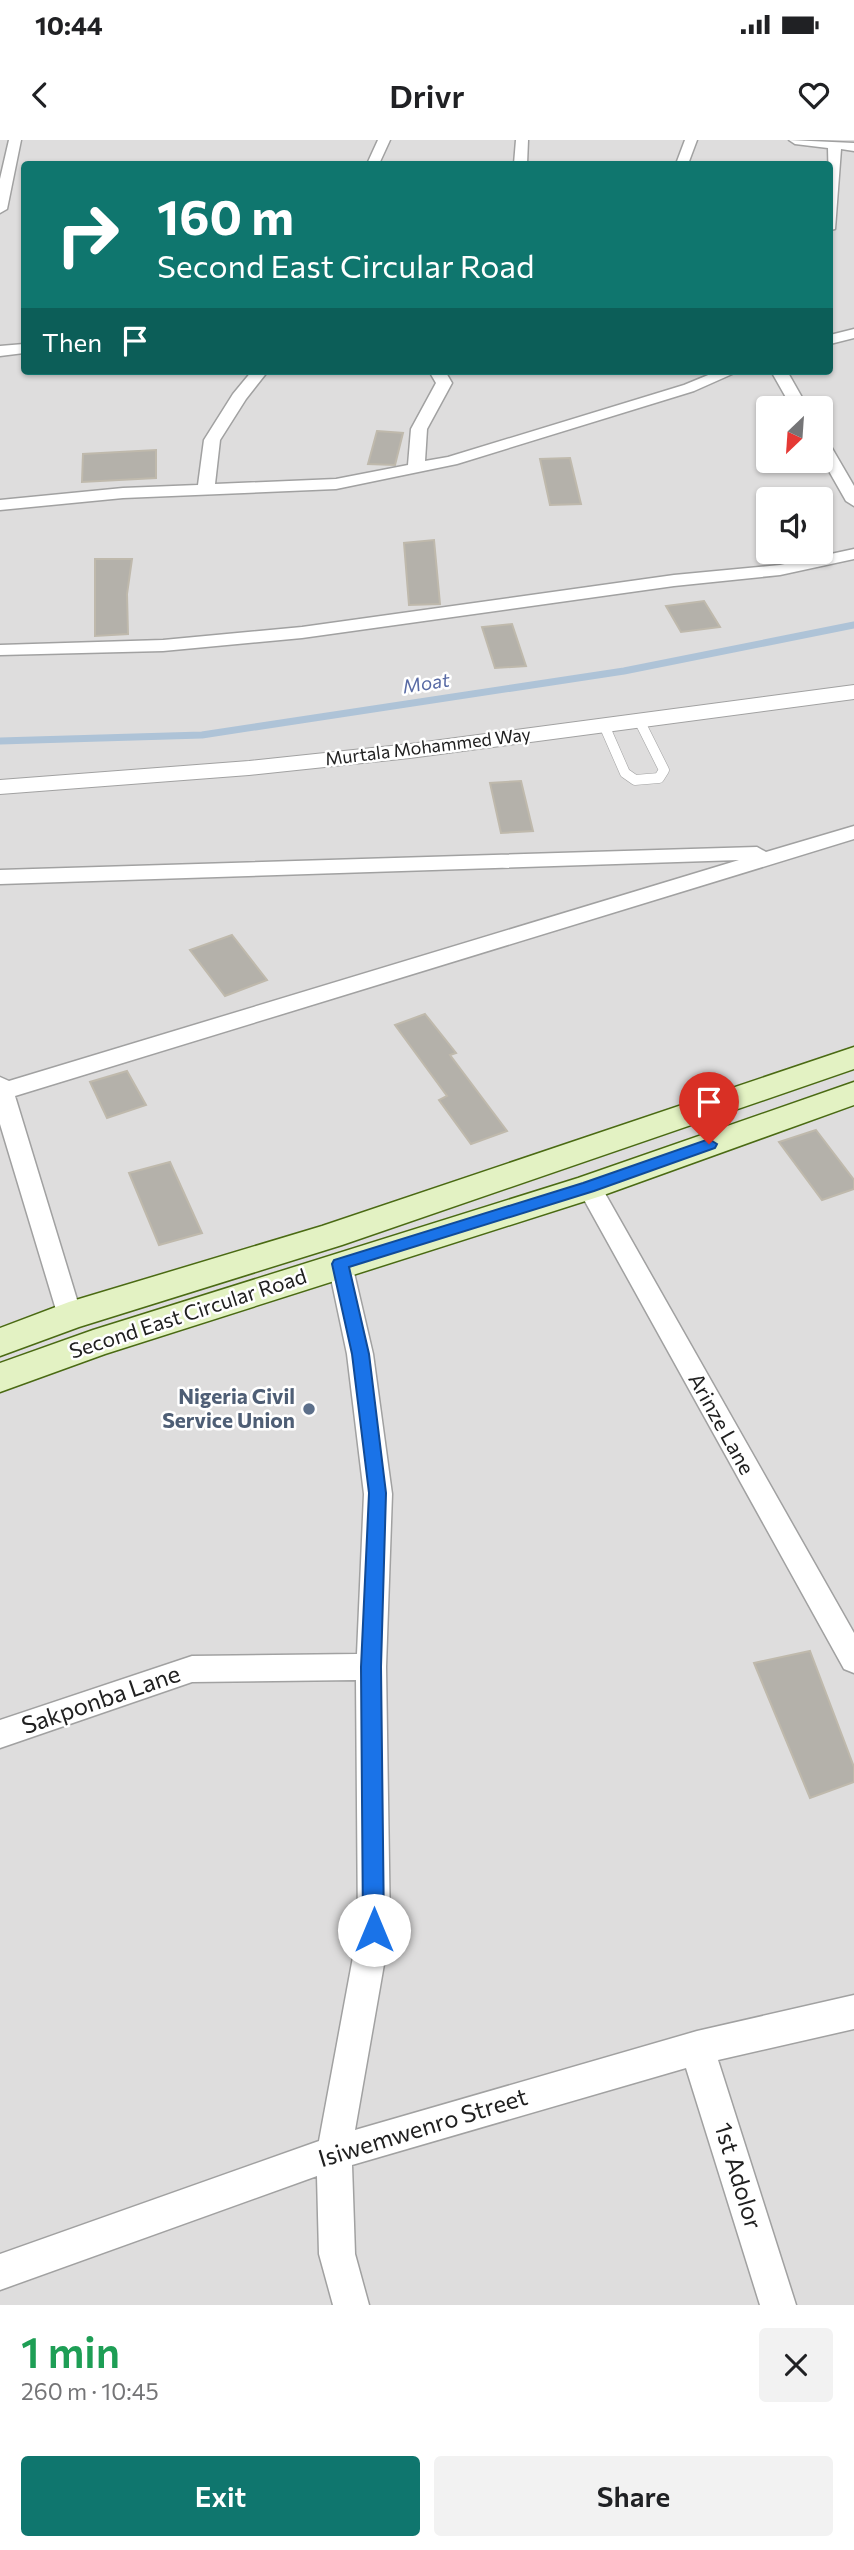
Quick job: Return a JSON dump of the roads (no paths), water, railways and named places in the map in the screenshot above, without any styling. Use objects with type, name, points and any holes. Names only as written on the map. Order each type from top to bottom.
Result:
[{"type":"main road","name":"Second East Circular Road","points":[[0,1342],[69,1316],[330,1236],[854,1058]]},
{"type":"main road","name":"Second East Circular Road","points":[[0,1378],[93,1344],[589,1187],[854,1093]]},
{"type":"street","points":[[0,209],[15,140]]},
{"type":"street","points":[[374,161],[384,140]]},
{"type":"street","points":[[521,161],[522,140]]},
{"type":"street","points":[[683,161],[691,140]]},
{"type":"street","points":[[795,140],[854,147]]},
{"type":"street","points":[[833,178],[835,146]]},
{"type":"street","points":[[833,339],[854,333]]},
{"type":"street","points":[[0,351],[21,349]]},
{"type":"street","points":[[206,490],[212,440],[239,397],[257,375]]},
{"type":"street","points":[[416,468],[419,429],[444,383],[439,375]]},
{"type":"street","points":[[0,506],[122,493],[336,484],[451,461],[689,388],[721,375]]},
{"type":"street","points":[[781,375],[793,396]]},
{"type":"street","points":[[833,464],[854,501]]},
{"type":"street","points":[[0,650],[183,644],[323,629],[470,612],[654,583],[813,564],[854,554]]},
{"type":"street","name":"Murtala Mohammed Way","points":[[0,787],[249,768],[410,751],[854,692]]},
{"type":"street","points":[[69,1316],[2,1088],[854,832]]},
{"type":"street","points":[[0,877],[789,852]]},
{"type":"street","name":"Arinze Lane","points":[[589,1187],[854,1660]]},
{"type":"street","points":[[340,1264],[360,1354],[377,1493],[371,1667],[374,1930],[334,2153],[337,2254],[351,2305]]},
{"type":"street","name":"Sakponba Lane","points":[[0,1734],[192,1669],[371,1667]]},
{"type":"street","name":"Isiwemwenro Street","points":[[0,2272],[334,2153],[697,2048],[854,2012]]},
{"type":"street","name":"1st Adolor","points":[[697,2048],[778,2305]]},
{"type":"lane","points":[[604,725],[625,773],[635,780],[659,778],[664,770],[639,720]]},
{"type":"waterway","name":"Moat","points":[[0,741],[202,735],[624,671],[854,625]]},
{"type":"place","name":"Nigeria Civil Service Union","points":[[309,1409]]}]
